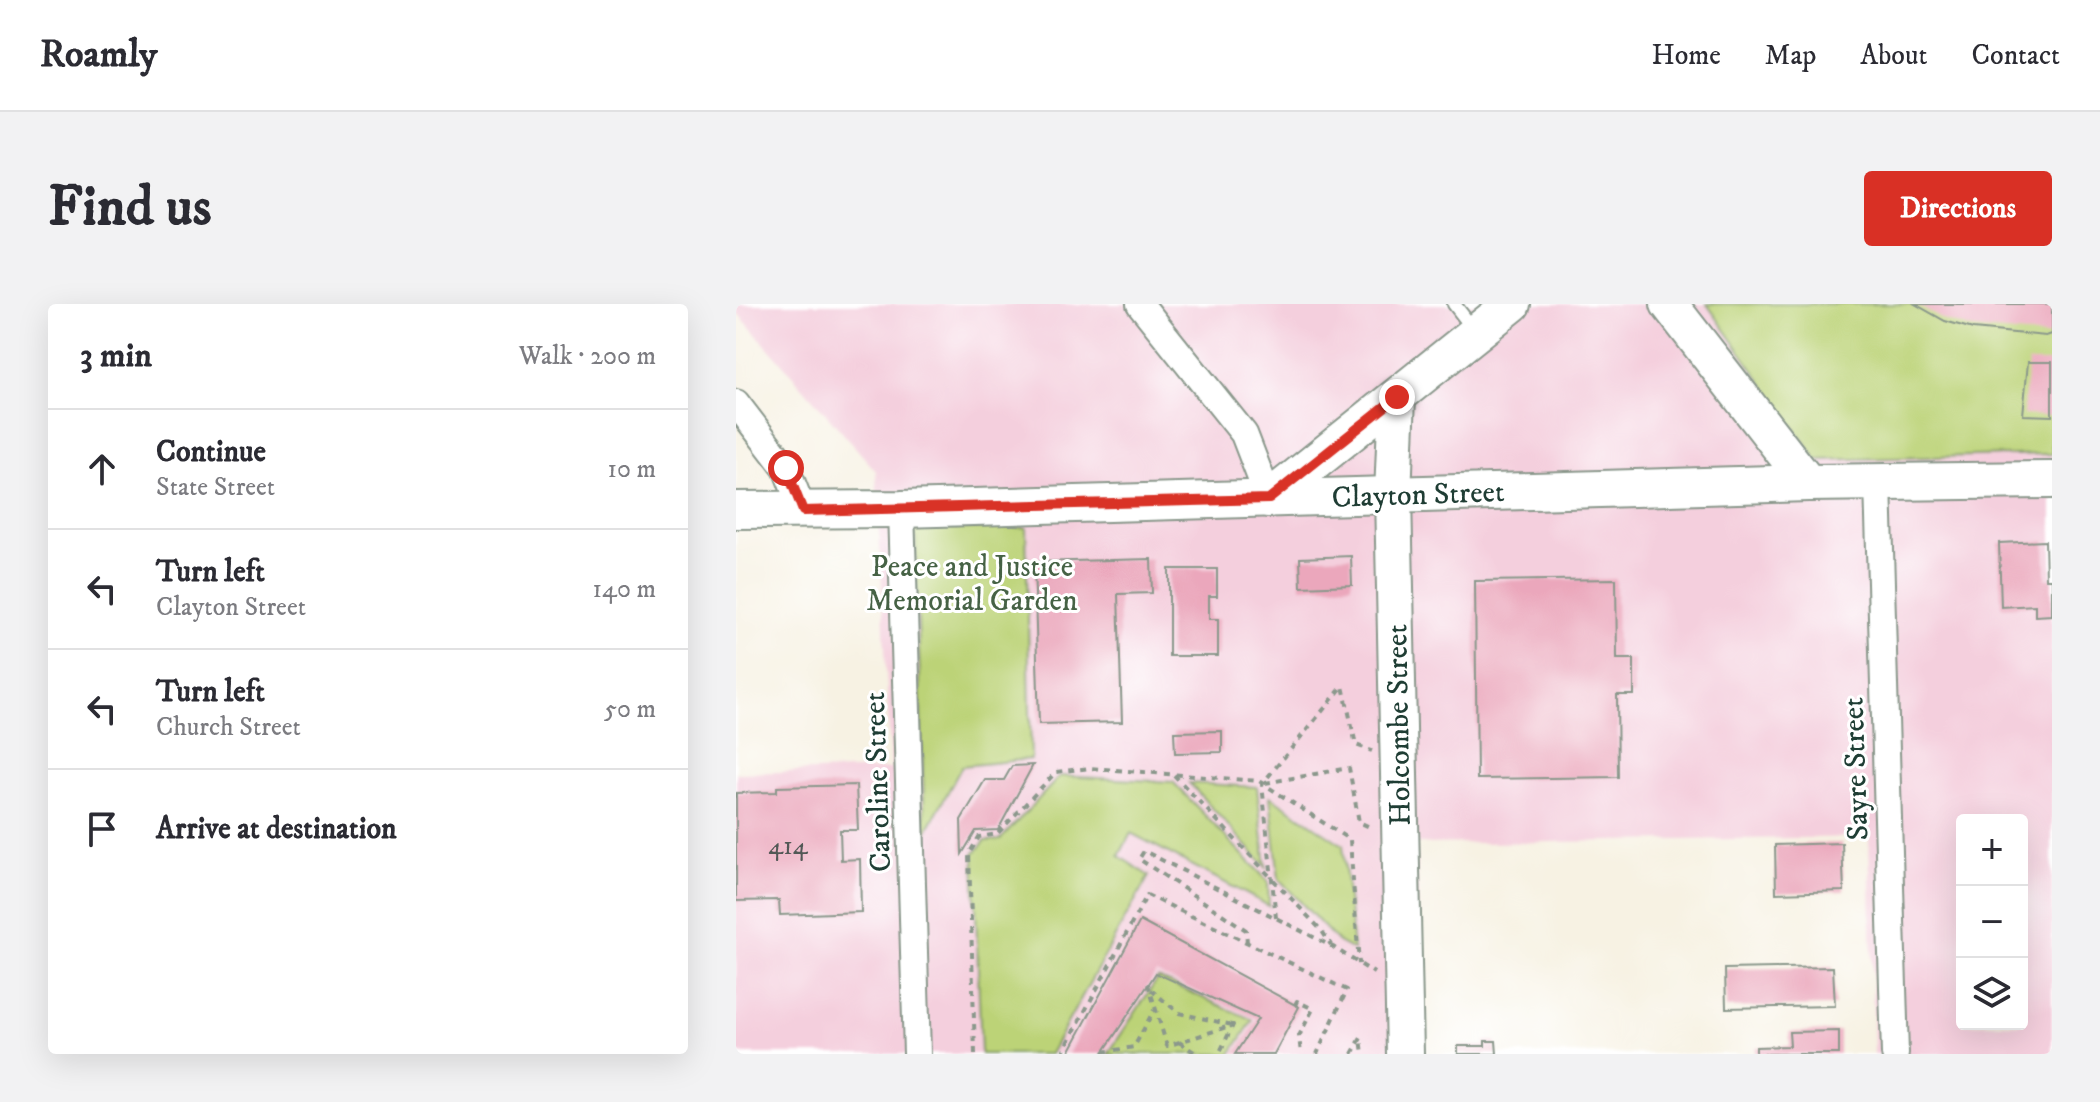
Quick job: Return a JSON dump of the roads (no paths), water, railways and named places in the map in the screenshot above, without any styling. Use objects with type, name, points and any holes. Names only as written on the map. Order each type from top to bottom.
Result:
[{"type":"street","points":[[1140,304],[1244,434],[1269,499],[1512,304]]},
{"type":"street","points":[[1669,304],[1808,483]]},
{"type":"street","name":"Holcombe Street","points":[[1397,397],[1393,495],[1405,1054]]},
{"type":"street","points":[[736,403],[786,468],[803,511]]},
{"type":"street","name":"Clayton Street","points":[[736,510],[901,509],[1808,483],[2052,480]]},
{"type":"street","name":"Sayre Street","points":[[1878,483],[1895,1054]]},
{"type":"street","name":"Caroline Street","points":[[901,509],[917,1054]]},
{"type":"lane","points":[[1454,304],[1476,333]]},
{"type":"park label","name":"Peace and Justice Memorial Garden","points":[[972,583]]}]
